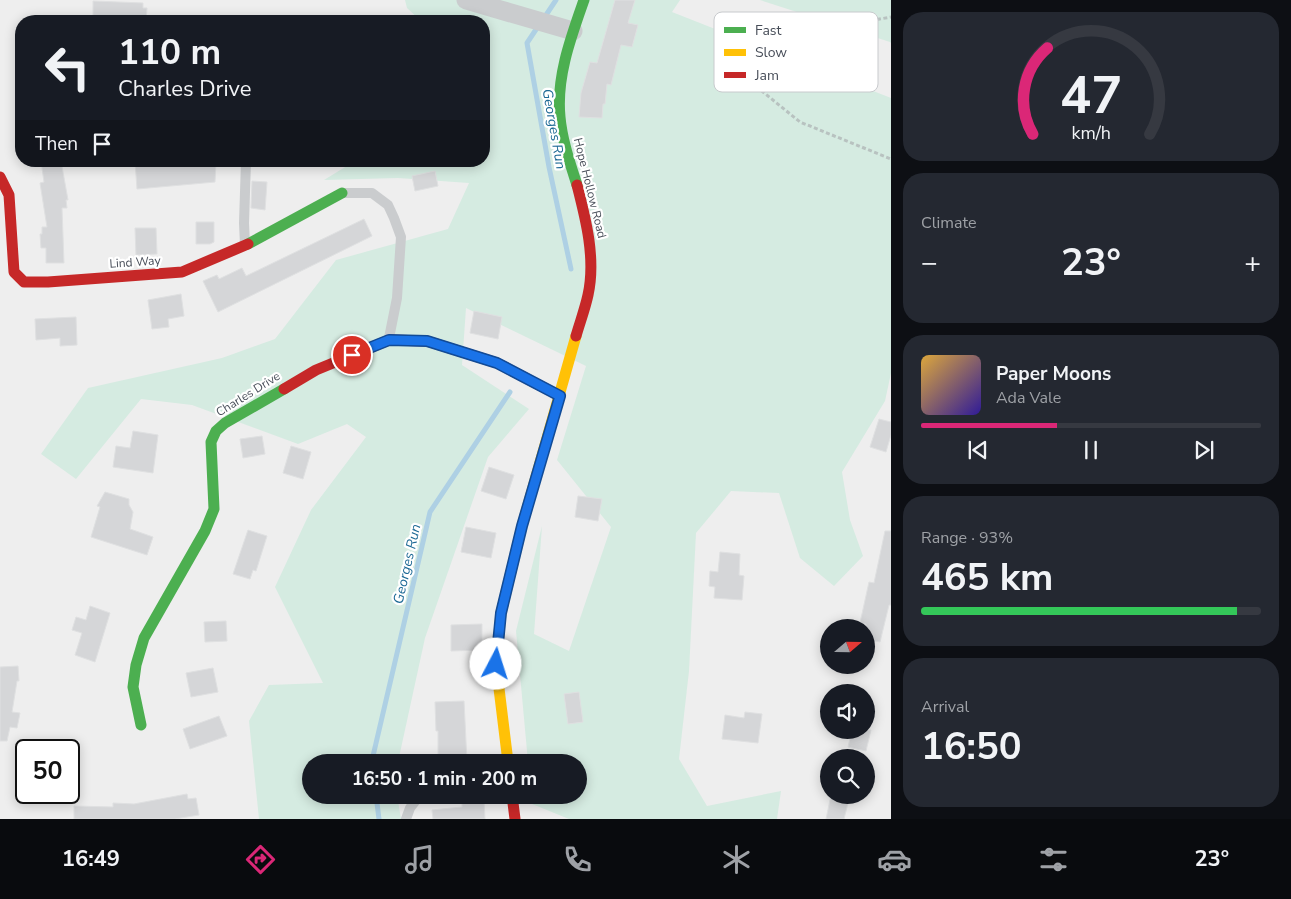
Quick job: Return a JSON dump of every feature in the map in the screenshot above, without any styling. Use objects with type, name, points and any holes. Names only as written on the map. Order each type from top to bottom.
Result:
[{"type":"street","name":"Hope Hollow Road","points":[[507,754],[496,664],[501,613],[522,526],[588,294],[591,264],[588,233],[563,135],[560,114],[564,28],[584,0]]},
{"type":"street","points":[[473,2],[564,28]]},
{"type":"street","name":"Lind Way","points":[[0,177],[9,196],[14,272],[24,282],[182,272],[245,246],[342,193]]},
{"type":"street","name":"Charles Drive","points":[[141,725],[133,687],[136,664],[144,638],[205,531],[214,509],[211,442],[216,431],[225,423],[316,370],[389,340],[427,341],[497,363],[560,396]]},
{"type":"street","points":[[513,804],[515,819]]},
{"type":"lane","points":[[245,246],[246,167]]},
{"type":"lane","points":[[342,193],[372,192],[388,205],[401,237],[397,298],[389,340]]},
{"type":"lane","points":[[406,819],[413,804]]},
{"type":"path","points":[[878,20],[891,17]]},
{"type":"path","points":[[763,92],[800,122],[891,159]]},
{"type":"green space","points":[[405,0],[680,0],[672,12],[714,28],[714,92],[876,92],[891,98],[891,373],[885,401],[842,472],[850,520],[863,556],[834,586],[800,558],[779,493],[731,491],[696,533],[689,671],[679,759],[707,806],[781,791],[777,819],[569,819],[532,804],[587,804],[587,754],[527,754],[516,631],[542,526],[534,634],[569,651],[611,527],[557,460],[586,366],[466,308],[462,365],[529,409],[488,457],[425,638],[400,754],[302,754],[302,804],[398,804],[401,819],[259,819],[249,721],[269,685],[323,683],[275,587],[311,510],[366,437],[347,424],[298,444],[192,405],[141,399],[76,479],[41,454],[88,388],[222,358],[275,339],[336,260],[448,229],[469,183],[398,178],[324,180],[345,167],[490,167],[490,15],[415,15],[407,8]]},
{"type":"green space","points":[[760,0],[891,0],[891,43],[878,38],[878,12],[797,12]]},
{"type":"building","points":[[615,0],[635,0],[628,23],[638,25],[632,47],[621,45],[611,85],[607,84],[602,118],[579,117],[581,93],[590,62],[597,63]]},
{"type":"building","points":[[93,1],[143,3],[143,8],[147,8],[146,15],[93,15]]},
{"type":"building","points":[[42,167],[62,167],[68,200],[66,200],[67,208],[62,208],[64,263],[46,263],[46,248],[41,248],[40,234],[42,234],[42,227],[47,227],[40,183],[44,182]]},
{"type":"building","points":[[135,167],[216,167],[215,182],[137,189]]},
{"type":"building","points":[[435,171],[438,186],[415,191],[412,176]]},
{"type":"building","points":[[252,181],[267,182],[265,210],[251,208]]},
{"type":"building","points":[[364,219],[372,236],[218,312],[203,281],[217,275],[219,279],[242,268],[246,276]]},
{"type":"building","points":[[196,222],[214,222],[214,242],[210,244],[196,244]]},
{"type":"building","points":[[135,228],[156,228],[157,254],[136,255]]},
{"type":"building","points":[[181,294],[184,316],[168,319],[169,327],[152,329],[148,300]]},
{"type":"building","points":[[474,311],[502,317],[498,339],[470,333]]},
{"type":"building","points":[[76,317],[77,345],[60,346],[60,338],[36,340],[35,319]]},
{"type":"building","points":[[879,419],[891,422],[891,435],[886,452],[870,447]]},
{"type":"building","points":[[133,431],[158,435],[153,473],[113,467],[116,446],[130,448]]},
{"type":"building","points":[[262,436],[265,454],[243,458],[240,439]]},
{"type":"building","points":[[291,446],[311,452],[303,479],[283,473]]},
{"type":"building","points":[[489,467],[514,475],[506,499],[481,491]]},
{"type":"building","points":[[105,492],[129,499],[129,505],[133,512],[130,529],[153,537],[147,555],[91,537],[100,507],[97,506]]},
{"type":"building","points":[[578,496],[602,499],[598,521],[575,517]]},
{"type":"building","points":[[466,527],[496,533],[491,558],[461,552]]},
{"type":"building","points":[[248,530],[267,536],[256,571],[253,570],[250,579],[233,574]]},
{"type":"building","points":[[885,531],[891,531],[891,605],[889,605],[880,642],[875,641],[875,619],[861,619],[869,582],[874,583]]},
{"type":"building","points":[[720,552],[740,554],[739,575],[744,576],[742,600],[714,598],[715,587],[709,586],[710,571],[718,572]]},
{"type":"building","points":[[90,606],[110,613],[95,662],[75,655],[82,633],[72,630],[76,617],[86,620]]},
{"type":"building","points":[[226,621],[227,641],[205,642],[204,622]]},
{"type":"building","points":[[482,624],[482,650],[451,651],[451,625]]},
{"type":"building","points":[[18,666],[19,681],[17,681],[12,712],[20,713],[17,728],[10,727],[7,741],[0,741],[0,667]]},
{"type":"building","points":[[213,668],[218,692],[191,697],[186,673]]},
{"type":"building","points":[[579,692],[583,722],[568,724],[564,694]]},
{"type":"building","points":[[464,701],[467,754],[438,754],[435,702]]},
{"type":"building","points":[[745,712],[762,714],[758,743],[722,739],[725,715],[744,718]]},
{"type":"building","points":[[219,716],[227,736],[190,749],[183,729]]},
{"type":"building","points":[[850,739],[869,739],[866,749],[848,747]]},
{"type":"building","points":[[187,794],[188,799],[196,798],[199,815],[175,819],[74,819],[74,806],[113,807],[113,803],[134,804]]},
{"type":"building","points":[[462,804],[484,804],[485,819],[433,819],[432,810],[462,807]]},
{"type":"building","points":[[829,804],[848,804],[844,819],[826,819]]},
{"type":"waterway","name":"Georges Run","points":[[544,18],[556,0]]},
{"type":"waterway","name":"Georges Run","points":[[539,25],[527,43],[549,167],[571,269]]},
{"type":"waterway","name":"Georges Run","points":[[373,754],[430,512],[510,392]]},
{"type":"waterway","name":"Georges Run","points":[[377,804],[379,819]]},
{"type":"traffic: fast","points":[[577,185],[563,134],[559,102],[562,72],[584,0]]},
{"type":"traffic: fast","points":[[248,244],[342,193]]},
{"type":"traffic: fast","points":[[141,725],[133,687],[136,665],[144,638],[205,531],[214,509],[211,442],[216,431],[225,423],[284,389]]},
{"type":"traffic: slow","points":[[507,754],[496,664],[501,613],[522,526],[576,336]]},
{"type":"traffic: jam","points":[[0,177],[9,195],[14,272],[24,282],[48,282],[182,272],[248,244]]},
{"type":"traffic: jam","points":[[576,336],[588,295],[591,268],[587,226],[577,185]]},
{"type":"traffic: jam","points":[[284,389],[316,370],[389,340],[427,341],[497,363],[560,396]]},
{"type":"traffic: jam","points":[[513,804],[515,819]]},
{"type":"route","points":[[352,355],[389,340],[427,341],[497,363],[560,396],[522,526],[501,613],[496,664]]}]
